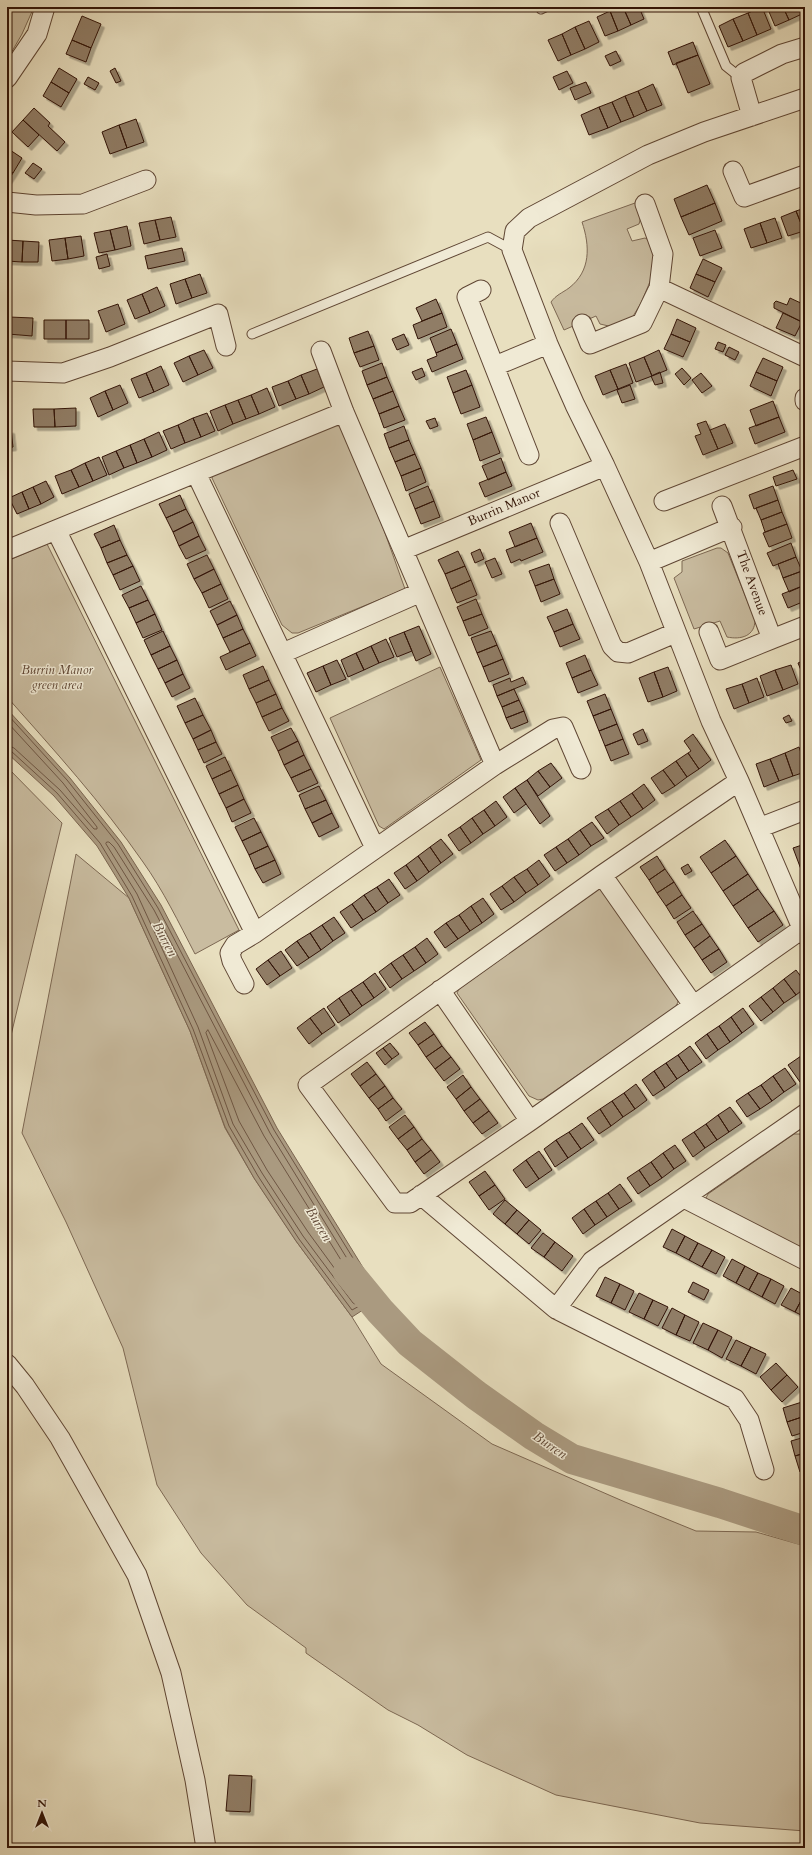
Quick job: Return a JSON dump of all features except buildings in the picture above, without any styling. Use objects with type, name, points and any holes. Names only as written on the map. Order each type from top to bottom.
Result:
[{"type":"street","points":[[7,78],[37,34],[45,7]]},
{"type":"street","points":[[752,116],[741,78],[744,73],[762,63],[805,46]]},
{"type":"street","points":[[739,781],[602,875],[308,1085],[395,1203],[410,1202],[421,1195],[530,1121],[693,1005],[804,932],[760,828],[739,781],[711,721],[675,633],[649,562],[605,466],[574,405],[548,344],[512,250],[515,231],[529,218],[558,201],[648,154],[704,132],[805,98]]},
{"type":"street","points":[[733,171],[744,197],[805,175]]},
{"type":"street","points":[[7,202],[36,205],[83,204],[146,180]]},
{"type":"street","points":[[582,324],[590,344],[642,323],[658,288],[663,254],[645,204]]},
{"type":"street","points":[[658,288],[805,357]]},
{"type":"street","points":[[481,290],[467,296],[529,455]]},
{"type":"street","points":[[7,371],[63,373],[110,357],[218,314],[226,346]]},
{"type":"street","points":[[495,366],[548,344]]},
{"type":"street","points":[[321,351],[344,412],[495,765]]},
{"type":"street","points":[[7,550],[344,412]]},
{"type":"street","points":[[664,501],[805,446]]},
{"type":"street","name":"Burrin Manor","points":[[403,550],[605,466]]},
{"type":"street","points":[[196,473],[375,848]]},
{"type":"street","name":"The Avenue","points":[[722,506],[732,527],[772,639]]},
{"type":"street","points":[[560,523],[612,646],[618,652],[628,653],[675,633]]},
{"type":"street","points":[[649,562],[732,527]]},
{"type":"street","points":[[56,530],[255,933]]},
{"type":"street","points":[[283,653],[421,592]]},
{"type":"street","points":[[709,632],[720,660],[805,626]]},
{"type":"street","points":[[244,984],[232,961],[230,952],[235,944],[255,933],[495,765],[553,729],[563,727],[581,769]]},
{"type":"street","points":[[760,828],[805,810]]},
{"type":"street","points":[[602,875],[693,1005]]},
{"type":"street","points":[[440,990],[530,1121]]},
{"type":"street","points":[[556,1308],[592,1262],[805,1116]]},
{"type":"street","points":[[421,1195],[556,1308],[735,1399],[749,1420],[764,1470]]},
{"type":"street","points":[[684,1198],[805,1260]]},
{"type":"street","points":[[7,1364],[25,1386],[60,1438],[137,1574],[171,1673],[195,1780],[206,1848]]},
{"type":"lane","points":[[702,7],[726,66],[741,78]]},
{"type":"lane","points":[[252,334],[488,237],[512,250]]},
{"type":"green space","points":[[7,7],[34,7],[22,34],[7,60]]},
{"type":"green space","points":[[635,203],[640,213],[639,224],[627,229],[632,241],[645,238],[651,241],[657,265],[641,303],[632,318],[613,327],[600,324],[596,316],[564,330],[551,302],[576,281],[585,266],[587,249],[585,231],[582,222]]},
{"type":"green space","points":[[328,425],[340,426],[349,432],[405,589],[298,633],[292,633],[282,625],[212,478],[214,471]]},
{"type":"green space","name":"Burrin Manor green area","points":[[47,544],[239,930],[195,954],[157,884],[127,840],[77,777],[7,697],[7,561]]},
{"type":"green space","points":[[717,548],[721,548],[728,553],[755,620],[753,630],[746,636],[737,638],[727,637],[720,621],[694,629],[674,578],[682,572],[682,561]]},
{"type":"green space","points":[[440,667],[481,760],[384,829],[379,826],[330,718]]},
{"type":"green space","points":[[7,767],[62,823],[7,1052]]},
{"type":"green space","points":[[76,854],[129,898],[190,1031],[225,1128],[254,1178],[296,1241],[352,1317],[381,1364],[492,1444],[625,1502],[696,1531],[756,1532],[805,1546],[805,1831],[700,1823],[556,1795],[467,1755],[418,1725],[388,1710],[306,1653],[306,1648],[247,1605],[201,1553],[157,1485],[123,1348],[66,1222],[22,1133]]},
{"type":"green space","points":[[599,889],[603,891],[675,993],[678,1002],[675,1008],[543,1099],[538,1100],[529,1096],[457,993],[459,989]]},
{"type":"green space","points":[[794,1134],[801,1134],[805,1139],[805,1250],[709,1203],[706,1198],[708,1194]]},
{"type":"water","points":[[7,709],[70,778],[121,842],[161,905],[277,1128],[367,1274],[380,1299],[352,1317],[296,1241],[254,1178],[225,1127],[190,1031],[129,898],[97,846],[54,796],[7,753]]},
{"type":"waterway","name":"Burren","points":[[348,1272],[380,1311],[410,1343],[476,1395],[534,1436],[572,1459],[720,1503],[805,1531]]}]
